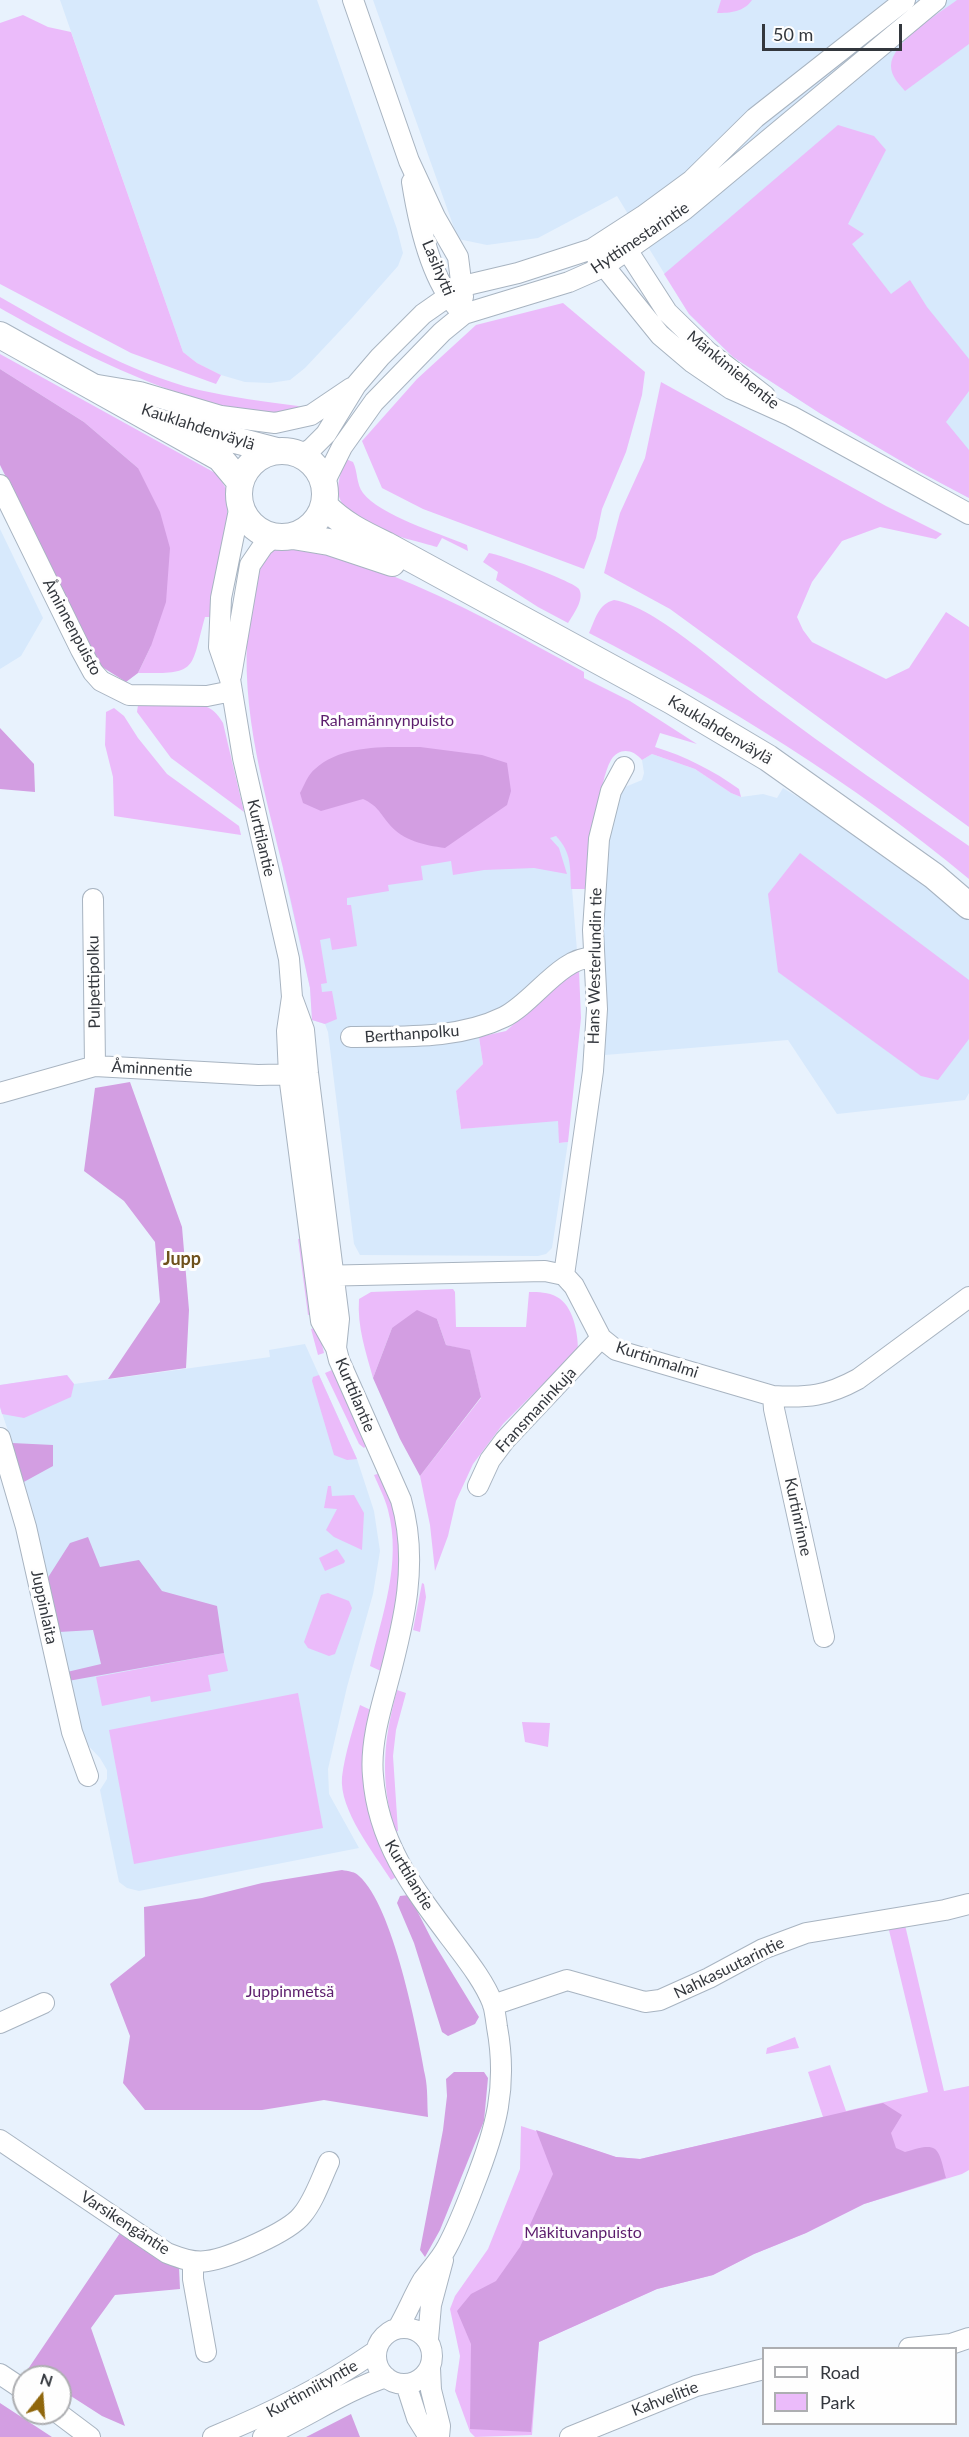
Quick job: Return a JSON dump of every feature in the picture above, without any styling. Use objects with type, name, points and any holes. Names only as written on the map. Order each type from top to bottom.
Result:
[{"type":"main road","name":"Kauklahdenväylä","points":[[0,334],[220,458],[240,494]]},
{"type":"main road","name":"Kauklahdenväylä","points":[[120,400],[208,433],[289,453]]},
{"type":"main road","points":[[289,453],[316,466],[324,494],[313,525],[284,536],[261,531],[251,524],[240,494],[250,465],[258,458],[289,453]]},
{"type":"main road","name":"Kauklahdenväylä","points":[[324,494],[343,523],[662,695],[768,758],[934,876],[969,906]]},
{"type":"main road","name":"Kauklahdenväylä","points":[[284,536],[329,542],[453,582]]},
{"type":"street","name":"Lasihytti","points":[[352,0],[409,161],[435,218],[458,257],[455,291],[464,314]]},
{"type":"street","name":"Hyttimestarintie","points":[[289,453],[311,449],[326,434],[356,385],[423,314],[455,291],[592,249],[692,180],[755,118],[904,0]]},
{"type":"street","name":"Hyttimestarintie","points":[[324,494],[342,447],[374,402],[442,332],[464,314],[569,282],[603,267],[684,210],[936,0]]},
{"type":"street","name":"Mänkimiehentie","points":[[616,233],[667,312],[708,352],[791,416]]},
{"type":"street","name":"Mänkimiehentie","points":[[592,249],[603,267],[660,335],[693,363],[731,389],[791,416],[969,514]]},
{"type":"street","name":"Hyttimestarintie","points":[[86,383],[140,392],[221,416],[275,423],[311,415],[356,385]]},
{"type":"street","name":"Åminnenpuisto","points":[[0,485],[81,650],[93,672],[101,681],[129,695],[207,696],[231,685]]},
{"type":"street","name":"Kurttilantie","points":[[240,494],[222,598],[219,647],[231,685],[243,758],[289,959],[292,997],[287,1031],[298,1074],[324,1276],[321,1321],[336,1348],[339,1360],[401,1500],[408,1523],[410,1581],[375,1738],[372,1773],[377,1809],[389,1845],[422,1900],[475,1971],[493,2005],[502,2060],[497,2120],[460,2220],[446,2249],[422,2282],[398,2328]]},
{"type":"street","name":"Kurttilantie","points":[[231,685],[246,576],[255,555],[284,536]]},
{"type":"street","name":"Hans Westerlundin tie","points":[[564,1275],[593,1071],[597,1009],[593,930],[599,839],[611,791],[624,767]]},
{"type":"street","name":"Pulpettipolku","points":[[93,899],[95,1066]]},
{"type":"street","name":"Berthanpolku","points":[[351,1037],[441,1035],[466,1030],[506,1017],[541,990],[571,962],[583,957],[594,958]]},
{"type":"street","name":"Åminnentie","points":[[0,1093],[95,1066],[298,1074]]},
{"type":"street","points":[[324,1276],[545,1271],[564,1275]]},
{"type":"street","name":"Kurtinmalmi","points":[[564,1275],[574,1286],[601,1338],[616,1350],[773,1396],[800,1398],[819,1396],[838,1390],[858,1379],[969,1297]]},
{"type":"street","name":"Fransmaninkuja","points":[[478,1486],[490,1460],[506,1440],[601,1338]]},
{"type":"street","name":"Kurtinrinne","points":[[773,1396],[824,1637]]},
{"type":"street","name":"Juppinlaita","points":[[0,1438],[26,1527],[72,1732],[88,1776]]},
{"type":"street","name":"Nahkasuutarintie","points":[[493,2005],[567,1980],[645,2002],[660,2000],[709,1978],[763,1949],[806,1933],[969,1904]]},
{"type":"street","points":[[0,2024],[44,2003]]},
{"type":"street","name":"Varsikengäntie","points":[[0,2140],[167,2253],[193,2261],[208,2261],[222,2257],[278,2233],[297,2222],[310,2203],[329,2162]]},
{"type":"street","name":"Kurttilantie","points":[[428,2339],[431,2305],[446,2249]]},
{"type":"street","points":[[193,2261],[193,2279],[207,2352]]},
{"type":"street","points":[[430,2368],[420,2380],[406,2384],[392,2381],[386,2377],[376,2361],[376,2351],[384,2336],[398,2328],[415,2329],[428,2339],[433,2354],[430,2368],[431,2390],[440,2426],[439,2437]]},
{"type":"street","points":[[926,2347],[951,2344],[969,2338]]},
{"type":"street","name":"Kurtinniityntie","points":[[213,2437],[294,2402],[341,2375],[376,2351]]},
{"type":"street","name":"Kahvelitie","points":[[570,2437],[696,2386],[762,2370]]},
{"type":"street","name":"Kurtinniityntie","points":[[263,2437],[303,2419],[351,2392],[386,2377]]},
{"type":"street","points":[[406,2384],[417,2418],[429,2437]]},
{"type":"street","points":[[72,2424],[90,2437]]},
{"type":"shaded area","points":[[60,0],[317,0],[397,229],[403,253],[398,266],[352,318],[305,368],[290,380],[270,383],[245,382],[221,375],[197,363],[183,352]]},
{"type":"shaded area","points":[[373,0],[969,0],[969,498],[821,414],[733,357],[689,314],[617,196],[538,238],[487,245],[458,239]]},
{"type":"shaded area","points":[[0,529],[43,618],[21,656],[0,669]]},
{"type":"shaded area","points":[[652,754],[695,769],[741,797],[763,794],[777,798],[783,788],[862,836],[969,920],[969,1093],[965,1100],[837,1114],[788,1040],[605,1055],[606,1012],[602,906],[604,860],[618,794],[625,787],[642,780],[644,773],[642,760]]},
{"type":"shaded area","points":[[556,836],[566,846],[570,863],[577,951],[566,954],[502,1010],[457,1037],[479,1037],[483,1064],[456,1091],[461,1129],[558,1120],[560,1143],[568,1142],[552,1248],[546,1254],[538,1256],[360,1255],[354,1244],[328,1032],[325,1024],[312,1020],[310,988],[283,869]]},
{"type":"shaded area","points":[[305,1344],[357,1459],[374,1511],[380,1551],[373,1594],[347,1687],[328,1769],[329,1794],[359,1848],[139,1891],[127,1888],[119,1882],[100,1790],[107,1779],[107,1770],[100,1758],[80,1737],[22,1483],[0,1407],[0,1385],[67,1375],[74,1384],[270,1357],[269,1350]]},
{"type":"green space","points":[[721,0],[752,0],[741,9],[717,13]]},
{"type":"green space","points":[[957,0],[969,0],[969,44],[905,91],[892,73],[893,57],[917,29]]},
{"type":"green space","points":[[23,15],[48,27],[71,32],[183,352],[197,363],[221,375],[216,384],[131,353],[0,284],[0,23]]},
{"type":"green space","points":[[838,125],[874,136],[886,150],[848,224],[864,234],[852,244],[891,294],[910,280],[927,307],[969,359],[969,391],[946,422],[969,450],[969,498],[821,414],[733,357],[689,314],[664,274]]},
{"type":"green space","points":[[0,297],[96,350],[146,373],[199,390],[298,406],[304,409],[271,412],[232,408],[191,397],[148,381],[66,344],[0,308]]},
{"type":"green space","points":[[563,303],[645,372],[642,395],[626,452],[602,509],[596,538],[584,569],[423,509],[382,488],[362,441],[417,379],[476,325]]},
{"type":"green space","points":[[0,354],[217,474],[227,490],[227,525],[211,617],[205,617],[193,658],[182,670],[138,673],[151,646],[138,468],[84,422],[0,369]]},
{"type":"green space","points":[[0,369],[84,422],[138,468],[160,512],[170,548],[166,602],[151,646],[138,673],[126,682],[99,665],[0,465]]},
{"type":"green space","points":[[661,382],[886,506],[942,534],[936,539],[880,527],[842,541],[812,582],[797,617],[812,642],[886,679],[909,668],[946,612],[969,627],[969,827],[670,609],[604,573],[620,513],[645,458]]},
{"type":"green space","points":[[346,459],[353,462],[361,489],[371,501],[396,516],[467,545],[468,551],[442,538],[437,547],[393,535],[363,522],[350,513],[342,503],[338,490],[339,478]]},
{"type":"green space","name":"Rahamännynpuisto","points":[[298,544],[344,556],[439,596],[584,672],[584,678],[630,701],[697,744],[660,733],[655,747],[688,759],[720,776],[739,789],[741,797],[695,769],[652,754],[642,760],[630,752],[618,753],[611,760],[602,785],[588,889],[571,889],[568,854],[556,836],[550,838],[559,848],[567,874],[534,868],[484,870],[453,875],[451,861],[421,866],[423,880],[388,885],[389,891],[347,898],[347,905],[351,905],[357,946],[332,950],[330,938],[320,940],[327,983],[321,984],[322,992],[332,991],[337,1019],[325,1024],[312,1020],[310,988],[253,737],[247,671],[247,638],[253,587],[259,565],[273,549]]},
{"type":"green space","points":[[489,553],[551,575],[579,589],[581,597],[568,623],[496,580],[498,572],[483,562]]},
{"type":"green space","points":[[614,600],[631,605],[671,628],[789,720],[969,846],[969,879],[880,809],[786,746],[689,687],[589,633],[604,605]]},
{"type":"green space","points":[[138,705],[202,705],[217,714],[223,723],[244,812],[171,758],[137,712]]},
{"type":"green space","points":[[114,708],[124,716],[138,738],[167,774],[239,826],[241,835],[114,816],[113,777],[105,745],[106,712]]},
{"type":"green space","points":[[0,728],[34,764],[35,792],[0,789]]},
{"type":"green space","points":[[420,747],[482,755],[507,763],[511,791],[507,805],[445,848],[422,844],[407,838],[395,830],[375,807],[363,799],[321,811],[303,803],[300,793],[310,774],[338,755],[365,749]]},
{"type":"green space","points":[[800,853],[969,980],[969,1039],[938,1080],[921,1076],[778,972],[768,894]]},
{"type":"green space","points":[[579,971],[581,1018],[568,1142],[559,1143],[558,1121],[461,1129],[456,1091],[483,1064],[479,1037],[506,1031],[569,975]]},
{"type":"green space","points":[[130,1082],[182,1227],[189,1310],[186,1368],[108,1379],[160,1302],[155,1242],[124,1201],[84,1171],[95,1088]]},
{"type":"green space","points":[[307,1238],[317,1314],[308,1315],[298,1239]]},
{"type":"green space","points":[[453,1289],[456,1327],[526,1327],[529,1292],[554,1295],[567,1306],[571,1313],[576,1328],[578,1349],[503,1424],[473,1464],[456,1501],[448,1536],[435,1571],[430,1525],[420,1476],[481,1398],[470,1351],[446,1345],[437,1319],[392,1328],[373,1378],[361,1329],[359,1299],[371,1292]]},
{"type":"green space","points":[[417,1310],[437,1319],[446,1345],[470,1350],[481,1397],[420,1476],[400,1439],[373,1378],[392,1328]]},
{"type":"green space","points":[[318,1327],[324,1353],[318,1355],[311,1329]]},
{"type":"green space","points":[[332,1370],[366,1440],[367,1445],[364,1448],[359,1444],[325,1373]]},
{"type":"green space","points":[[67,1375],[74,1384],[71,1397],[24,1418],[2,1414],[0,1385]]},
{"type":"green space","points":[[319,1375],[357,1459],[347,1460],[334,1455],[312,1381],[313,1377]]},
{"type":"green space","points":[[12,1443],[53,1445],[53,1466],[22,1483]]},
{"type":"green space","points":[[381,1473],[396,1510],[403,1575],[383,1672],[370,1666],[392,1569],[392,1530],[384,1497],[374,1475]]},
{"type":"green space","points":[[328,1486],[331,1486],[332,1496],[354,1495],[364,1513],[362,1550],[334,1537],[326,1530],[337,1509],[324,1508]]},
{"type":"green space","points":[[88,1537],[100,1567],[139,1560],[162,1591],[217,1606],[224,1653],[68,1681],[67,1672],[101,1664],[93,1630],[59,1632],[47,1579],[70,1543]]},
{"type":"green space","points":[[337,1549],[344,1563],[325,1571],[319,1558]]},
{"type":"green space","points":[[422,1583],[426,1597],[420,1632],[413,1630]]},
{"type":"green space","points":[[328,1593],[349,1601],[352,1608],[335,1654],[329,1656],[308,1648],[304,1642],[321,1595]]},
{"type":"green space","points":[[224,1653],[228,1671],[208,1675],[211,1691],[151,1702],[150,1696],[102,1706],[96,1677]]},
{"type":"green space","points":[[397,1690],[406,1693],[396,1730],[393,1756],[398,1831],[395,1832],[387,1795],[385,1761],[386,1744]]},
{"type":"green space","points":[[298,1693],[323,1828],[134,1864],[109,1730]]},
{"type":"green space","points":[[360,1705],[373,1711],[382,1848],[396,1877],[391,1880],[359,1831],[346,1803],[343,1790],[342,1777],[345,1759]]},
{"type":"green space","points":[[522,1722],[550,1723],[548,1747],[525,1742]]},
{"type":"green space","name":"Juppinmetsä","points":[[342,1870],[358,1875],[371,1891],[383,1913],[393,1940],[410,2000],[421,2054],[427,2086],[428,2117],[324,2100],[262,2110],[145,2110],[123,2083],[130,2036],[110,1984],[145,1956],[144,1907],[202,1898],[262,1883]]},
{"type":"green space","points":[[409,1895],[432,1940],[479,2017],[475,2024],[448,2036],[442,2032],[414,1943],[397,1903],[400,1896]]},
{"type":"green space","name":"Mäkituvanpuisto","points":[[905,1925],[944,2091],[969,2086],[969,2170],[864,2204],[713,2275],[657,2289],[539,2342],[532,2435],[475,2437],[470,2432],[455,2391],[460,2356],[450,2309],[455,2296],[488,2249],[520,2169],[521,2126],[616,2157],[640,2159],[823,2117],[808,2072],[830,2065],[846,2111],[928,2092],[888,1926]]},
{"type":"green space","points":[[795,2037],[799,2048],[766,2054],[767,2048]]},
{"type":"green space","points":[[454,2072],[484,2072],[488,2078],[484,2121],[440,2230],[425,2257],[420,2250],[443,2130],[447,2096],[446,2079]]},
{"type":"green space","name":"Mäkituvanpuisto","points":[[883,2103],[902,2115],[891,2133],[896,2148],[905,2152],[925,2147],[935,2149],[941,2159],[946,2178],[864,2204],[713,2275],[657,2289],[539,2342],[531,2432],[470,2429],[471,2344],[457,2311],[471,2294],[496,2281],[520,2247],[553,2174],[536,2130],[616,2157],[640,2159]]},
{"type":"green space","points":[[122,2230],[179,2267],[180,2289],[115,2295],[91,2328],[125,2426],[102,2416],[72,2397],[72,2365],[31,2365]]},
{"type":"green space","points":[[0,2403],[12,2411],[12,2425],[34,2425],[52,2437],[0,2437]]},
{"type":"green space","points":[[351,2414],[360,2437],[306,2437],[312,2434]]},
{"type":"district","name":"Jupp","points":[[182,1259]]}]
